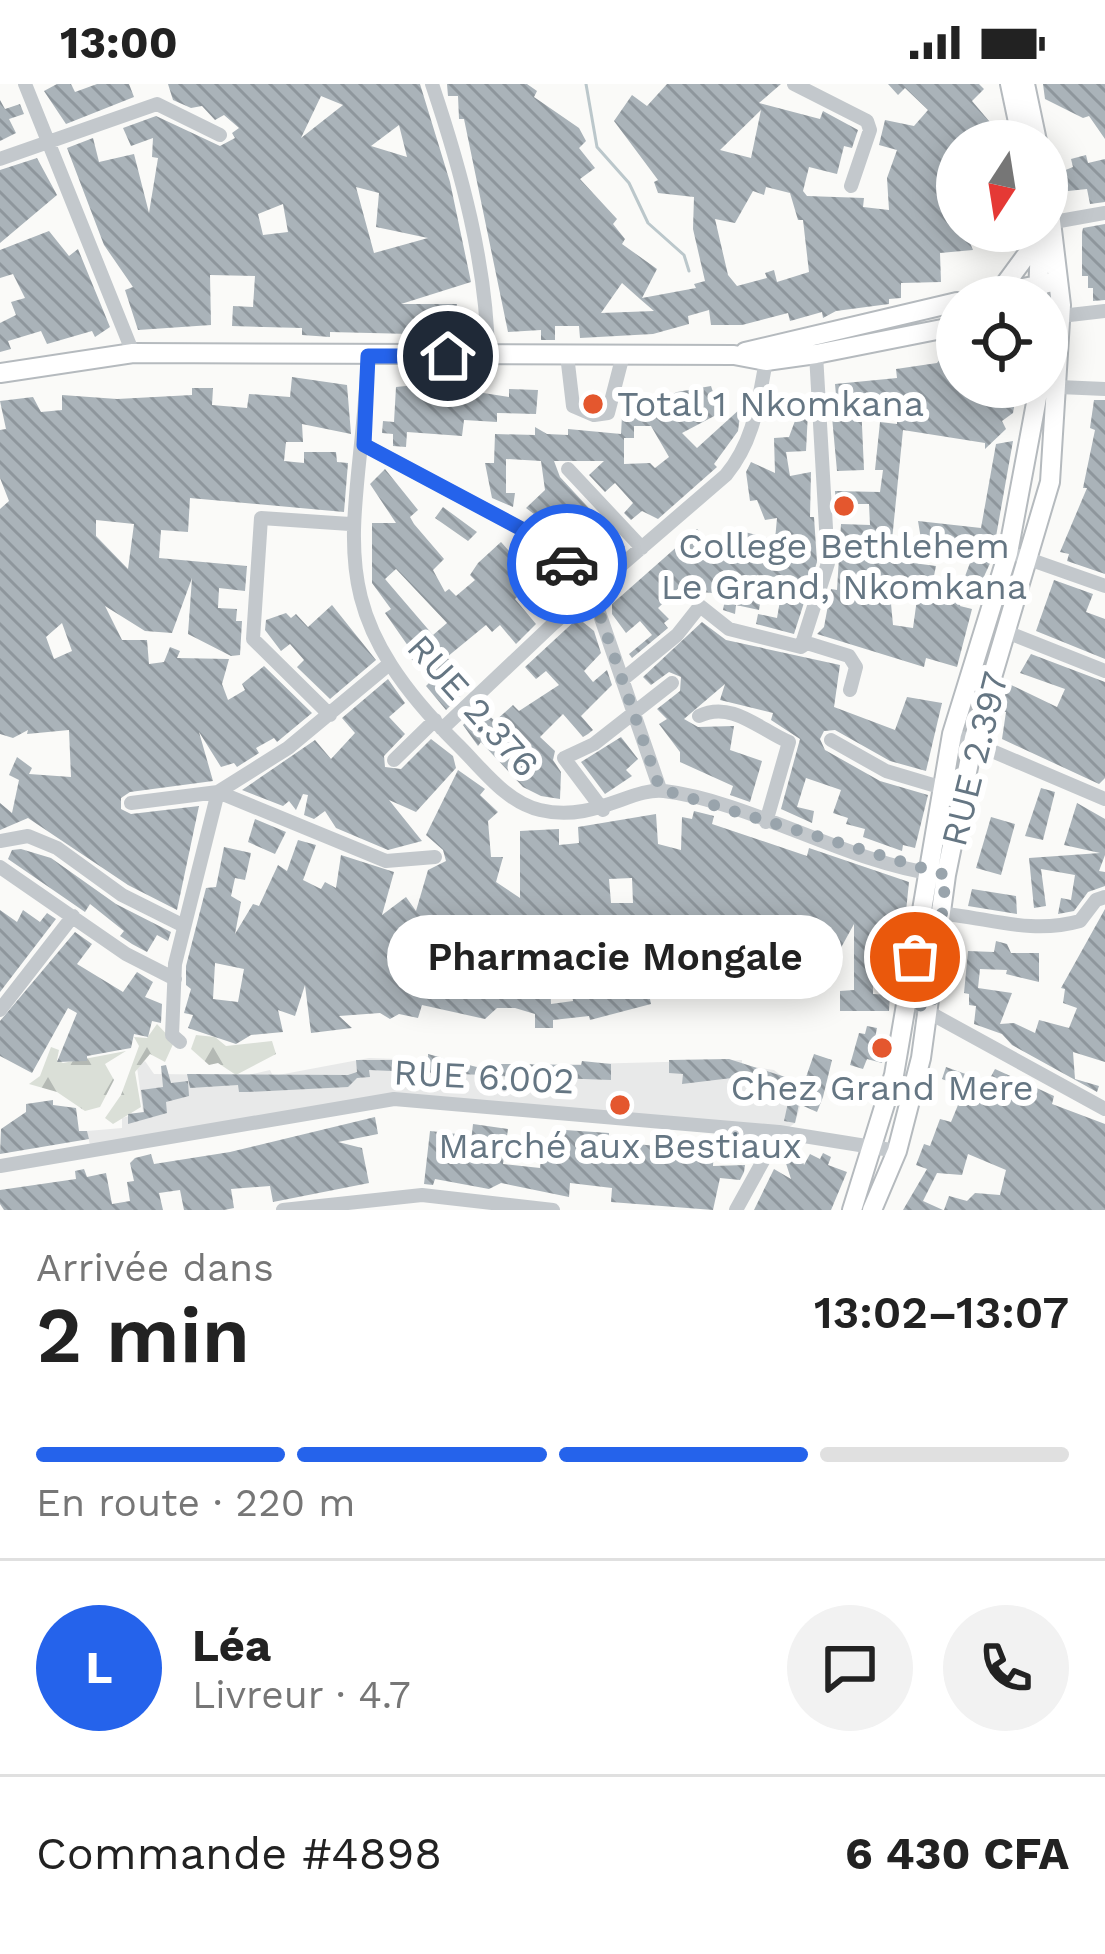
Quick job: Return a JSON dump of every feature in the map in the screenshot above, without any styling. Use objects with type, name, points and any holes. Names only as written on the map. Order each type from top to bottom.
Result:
[{"type":"main road","points":[[1010,84],[1018,120]]},
{"type":"main road","points":[[1025,84],[1033,120]]},
{"type":"main road","points":[[1005,276],[1025,252]]},
{"type":"main road","points":[[734,355],[936,307]]},
{"type":"main road","points":[[0,374],[133,353],[734,355],[766,361],[936,330]]},
{"type":"main road","name":"RUE 2.397","points":[[872,1210],[897,1151],[932,1009],[942,914],[936,874],[952,734],[1008,553],[1037,408]]},
{"type":"main road","name":"RUE 2.397","points":[[852,1210],[874,1148],[910,1002],[921,913],[1031,558],[1050,482],[1058,408]]},
{"type":"street","points":[[26,84],[133,353]]},
{"type":"street","points":[[432,84],[454,148],[488,296],[488,356]]},
{"type":"street","points":[[794,84],[868,122],[870,130],[851,186]]},
{"type":"street","points":[[0,159],[157,104],[220,135]]},
{"type":"street","points":[[1068,223],[1105,213]]},
{"type":"street","points":[[1068,309],[1105,311]]},
{"type":"street","points":[[567,356],[573,406],[594,415],[608,413],[614,406],[623,355]]},
{"type":"street","points":[[801,646],[828,563],[816,355]]},
{"type":"street","name":"RUE 2.376","points":[[368,356],[364,445],[350,524],[352,576],[388,665],[517,804],[544,812],[603,810],[660,789]]},
{"type":"street","points":[[394,760],[592,592],[744,453],[766,361]]},
{"type":"street","points":[[1068,387],[1105,389]]},
{"type":"street","points":[[364,445],[533,535],[592,592],[660,789],[936,874]]},
{"type":"street","points":[[568,470],[642,548]]},
{"type":"street","points":[[330,715],[253,639],[261,518],[350,524]]},
{"type":"street","points":[[1008,553],[1105,586]]},
{"type":"street","points":[[622,680],[676,635],[700,606],[729,629],[849,656],[856,667],[850,690]]},
{"type":"street","points":[[1009,633],[1105,671]]},
{"type":"street","points":[[130,803],[218,792],[330,715],[388,665]]},
{"type":"street","points":[[603,810],[564,758],[594,744],[672,683]]},
{"type":"street","points":[[699,716],[713,710],[731,712],[789,742],[766,821]]},
{"type":"street","points":[[952,734],[974,738],[1105,800]]},
{"type":"street","points":[[831,740],[886,771],[943,788]]},
{"type":"street","points":[[218,792],[367,856],[386,861],[435,857]]},
{"type":"street","points":[[180,1042],[172,1035],[175,979],[218,792]]},
{"type":"street","points":[[0,841],[28,836],[57,848],[122,895],[184,926]]},
{"type":"street","points":[[0,867],[126,954],[175,979]]},
{"type":"street","points":[[921,913],[993,925],[1059,926],[1079,921],[1105,897]]},
{"type":"street","points":[[0,1010],[73,916]]},
{"type":"street","points":[[910,1002],[932,1009],[1105,1109]]},
{"type":"street","name":"RUE 6.002","points":[[0,1166],[394,1099],[779,1132],[897,1151]]},
{"type":"street","points":[[736,1210],[779,1132]]},
{"type":"street","points":[[283,1210],[395,1203],[553,1210]]},
{"type":"shaded area","name":"Marché aux Bestiaux","points":[[426,1056],[465,1067],[742,1060],[742,1065],[774,1070],[804,1094],[795,1123],[778,1135],[398,1101],[92,1155],[87,1131],[122,1128],[122,1118],[143,1112],[137,1067],[145,1061],[154,1074],[248,1075],[270,1070],[273,1076],[369,1058],[425,1060]]},
{"type":"green space","points":[[157,1024],[174,1042],[165,1062],[150,1054],[135,1072],[141,1107],[113,1124],[105,1118],[121,1095],[139,1046],[134,1037],[147,1038]]},
{"type":"green space","points":[[196,1035],[215,1037],[226,1046],[272,1041],[276,1054],[236,1075],[218,1063],[209,1065],[191,1049]]},
{"type":"green space","points":[[51,1047],[59,1050],[57,1060],[63,1063],[126,1051],[105,1064],[114,1080],[100,1107],[85,1111],[57,1092],[29,1084],[40,1076]]},
{"type":"building","points":[[71,84],[75,92],[97,84],[129,84],[134,97],[66,124],[44,91]]},
{"type":"building","points":[[168,84],[420,84],[450,182],[471,282],[401,304],[457,304],[451,335],[330,332],[330,337],[302,335],[302,328],[232,326],[233,306],[253,307],[255,276],[210,275],[211,325],[138,330],[125,290],[133,287],[104,245],[67,148],[93,138],[99,162],[134,154],[149,213],[158,158],[152,157],[153,138],[131,146],[123,128],[156,116],[220,146],[235,138],[232,133],[239,128],[224,115],[215,120],[202,106],[191,108],[173,100]],"holes":[[[321,96],[343,105],[301,138]],[[399,125],[407,157],[371,146]],[[356,187],[379,193],[376,227],[428,238],[374,253]],[[283,204],[288,232],[263,235],[258,214]]]},
{"type":"building","points":[[447,84],[527,84],[537,91],[534,97],[579,128],[586,141],[579,148],[595,168],[580,179],[617,219],[613,224],[625,239],[622,244],[657,269],[642,298],[696,288],[694,284],[705,281],[693,229],[694,197],[658,193],[654,182],[658,180],[614,121],[632,95],[647,106],[667,84],[781,84],[759,103],[820,119],[823,111],[858,130],[852,148],[844,146],[837,174],[809,167],[803,191],[807,196],[864,198],[863,207],[889,210],[887,178],[897,150],[879,145],[885,120],[914,126],[928,110],[905,88],[898,95],[888,84],[979,84],[984,89],[972,101],[988,120],[936,120],[936,252],[951,252],[940,253],[941,276],[936,276],[936,282],[901,283],[901,298],[889,299],[889,304],[836,311],[823,318],[822,312],[790,321],[788,313],[742,325],[711,325],[709,310],[688,316],[689,324],[653,334],[580,338],[579,326],[555,326],[555,340],[541,340],[541,330],[508,332],[464,119],[459,119],[458,96],[448,96]],"holes":[[[761,110],[751,158],[720,150]],[[766,187],[790,193],[798,220],[803,220],[809,272],[777,282],[774,270],[765,273],[767,278],[737,286],[728,275],[715,219],[735,223],[753,191],[764,195]],[[622,283],[654,311],[601,313]]]},
{"type":"building","points":[[1043,84],[1105,84],[1105,139],[1089,116],[1083,118],[1045,99]]},
{"type":"building","points":[[0,100],[5,109],[20,104],[24,114],[9,119],[16,133],[0,141]]},
{"type":"building","points":[[1086,155],[1088,163],[1105,159],[1105,202],[1090,204],[1087,189],[1068,191],[1071,159]]},
{"type":"building","points":[[37,158],[57,195],[0,243],[0,170]]},
{"type":"building","points":[[1105,224],[1105,300],[1093,301],[1088,276],[1082,276],[1082,233],[1083,228]]},
{"type":"building","points":[[49,231],[69,256],[78,249],[110,327],[95,337],[92,331],[47,344],[41,331],[8,341],[11,349],[0,352],[0,323],[16,315],[11,302],[25,298],[13,274],[0,278],[0,250]]},
{"type":"building","points":[[936,363],[936,408],[1014,408],[1002,421],[1006,429],[985,449],[985,443],[903,430],[890,560],[936,566],[931,590],[962,598],[960,606],[972,609],[957,667],[926,658],[924,667],[817,634],[824,627],[831,589],[837,590],[841,524],[870,525],[869,504],[836,504],[835,491],[880,492],[883,470],[875,470],[880,422],[897,424],[897,398],[861,403],[864,470],[837,471],[831,406],[837,406],[835,384],[897,378],[896,369]],"holes":[[[890,593],[917,599],[913,628],[893,625]]]},
{"type":"building","points":[[292,377],[347,385],[351,434],[302,424],[303,442],[286,442],[284,461],[304,463],[304,452],[336,452],[337,462],[348,463],[344,512],[190,498],[188,532],[161,530],[159,558],[247,566],[245,591],[219,588],[218,608],[237,609],[236,621],[242,621],[240,655],[231,656],[188,634],[192,578],[172,633],[145,631],[105,606],[122,640],[147,640],[149,664],[164,662],[170,647],[180,651],[177,658],[229,659],[222,684],[228,700],[245,690],[242,684],[264,666],[312,713],[277,742],[274,738],[256,748],[259,753],[237,767],[234,763],[221,767],[199,732],[213,781],[130,792],[121,798],[121,809],[131,814],[199,806],[177,910],[128,885],[28,818],[0,830],[0,803],[12,813],[19,780],[9,775],[17,757],[32,768],[29,774],[71,777],[69,730],[27,734],[28,730],[13,738],[0,734],[0,509],[9,501],[0,478],[0,430],[6,429],[0,401],[33,397],[41,412],[62,410],[62,395],[117,399],[192,395],[192,388],[213,388],[212,405],[247,408],[249,394],[290,397]],"holes":[[[96,520],[134,524],[128,569],[96,536]],[[62,623],[72,651],[54,659],[46,637]]]},
{"type":"building","points":[[426,384],[509,397],[509,389],[538,390],[536,414],[497,413],[497,422],[464,420],[462,436],[407,432],[406,447],[393,446],[393,434],[382,433],[383,421],[394,422],[396,387]]},
{"type":"building","points":[[711,386],[720,413],[682,433],[697,448],[741,408],[738,431],[714,464],[717,467],[658,519],[642,511],[631,520],[624,513],[633,503],[615,483],[605,492],[589,475],[604,461],[554,461],[560,477],[625,547],[606,564],[583,538],[575,545],[526,508],[545,490],[541,461],[506,459],[506,493],[515,493],[513,507],[492,498],[485,463],[494,463],[495,434],[535,435],[535,427],[547,434],[568,435],[568,429],[621,434],[623,398],[645,395],[651,404],[677,392]],"holes":[[[634,426],[651,426],[669,457],[655,468],[650,463],[624,464],[624,438],[634,438]]]},
{"type":"building","points":[[1094,400],[1105,400],[1105,574],[1067,561],[1069,554],[1060,552],[1087,488],[1083,488],[1095,430],[1090,428]]},
{"type":"building","points":[[799,410],[808,412],[806,451],[786,452],[790,476],[811,472],[810,517],[814,517],[817,562],[794,634],[756,624],[758,614],[777,618],[784,578],[757,575],[750,596],[761,598],[759,610],[736,605],[735,614],[723,610],[726,594],[700,592],[687,580],[658,608],[669,619],[664,623],[668,628],[632,658],[629,654],[652,635],[640,621],[626,633],[612,614],[612,604],[697,529],[726,561],[728,544],[745,545],[745,532],[775,540],[777,518],[765,520],[757,500],[750,501],[746,472],[751,462],[775,473],[774,438],[789,437]]},
{"type":"building","points":[[1013,441],[992,559],[981,583],[964,579],[977,544],[921,539],[918,521],[981,528],[996,444]]},
{"type":"building","points":[[385,469],[418,510],[410,517],[444,559],[433,570],[445,592],[449,589],[456,596],[475,580],[470,575],[478,563],[501,542],[509,551],[518,543],[543,573],[550,567],[574,591],[561,602],[538,577],[515,599],[536,624],[516,644],[500,625],[492,632],[486,625],[447,657],[469,688],[446,710],[426,686],[430,682],[409,656],[413,653],[385,613],[391,609],[372,583],[372,523],[396,523],[370,484]],"holes":[[[396,569],[447,623],[433,635],[385,579]]]},
{"type":"building","points":[[443,507],[477,532],[468,541],[435,518]]},
{"type":"building","points":[[1054,580],[1093,594],[1086,612],[1105,619],[1105,659],[1036,631]]},
{"type":"building","points":[[332,605],[376,660],[330,699],[297,667],[304,660],[290,644],[281,651],[265,630],[266,620],[286,613],[291,618],[296,614],[308,627]]},
{"type":"building","points":[[578,618],[594,631],[601,653],[584,671],[593,682],[607,670],[612,685],[581,716],[593,730],[588,734],[583,737],[563,714],[540,737],[555,751],[553,760],[561,772],[560,799],[523,787],[481,742],[478,746],[463,725],[480,708],[495,721],[513,705],[519,711],[559,685],[546,671],[536,679],[525,667]]},
{"type":"building","points":[[702,622],[726,640],[840,665],[834,707],[895,730],[907,697],[942,703],[926,771],[890,761],[835,730],[824,731],[820,739],[825,750],[880,781],[928,795],[915,848],[903,845],[902,851],[863,837],[865,829],[846,824],[848,818],[833,813],[841,790],[806,778],[797,807],[814,811],[812,823],[781,809],[800,739],[771,720],[773,713],[720,700],[725,684],[684,719],[698,727],[734,726],[730,750],[762,761],[750,802],[730,795],[733,786],[680,762],[680,752],[659,724],[667,719],[657,709],[680,691],[681,677],[669,672],[651,685],[643,677]]},
{"type":"building","points":[[1031,654],[1105,682],[1105,778],[1099,784],[1002,739],[1006,712],[999,712],[1009,684],[1057,707],[1065,689],[1020,673]]},
{"type":"building","points":[[388,679],[405,703],[389,717],[405,734],[384,756],[385,767],[401,769],[431,739],[453,756],[456,768],[416,812],[389,800],[422,841],[388,850],[336,828],[325,811],[314,819],[304,815],[308,795],[303,794],[296,810],[289,801],[283,806],[242,790],[315,740],[331,759],[355,733],[342,718]]},
{"type":"building","points":[[621,737],[638,759],[626,770],[632,776],[605,794],[581,762]]},
{"type":"building","points":[[458,770],[485,789],[480,795],[498,812],[488,821],[491,857],[503,857],[496,882],[520,898],[520,831],[559,829],[559,845],[579,843],[578,827],[656,814],[658,844],[681,850],[682,817],[692,819],[694,811],[714,816],[712,824],[807,856],[809,848],[909,882],[904,931],[894,930],[893,975],[873,974],[873,994],[890,995],[889,1011],[840,1011],[840,991],[854,990],[854,924],[837,955],[820,948],[812,962],[794,954],[804,941],[780,929],[774,948],[792,956],[786,969],[762,958],[762,975],[701,977],[692,972],[690,977],[673,978],[671,992],[649,994],[651,1004],[590,1020],[589,1016],[553,1020],[553,1028],[535,1028],[535,1014],[515,1008],[497,1008],[485,1019],[422,1005],[418,1018],[399,1014],[390,1019],[380,1013],[339,1016],[352,1028],[311,1033],[305,985],[295,1016],[278,1010],[283,1032],[251,1035],[236,1044],[188,1028],[193,1015],[184,1013],[191,989],[186,985],[186,966],[206,888],[216,887],[224,847],[251,853],[245,880],[235,878],[231,896],[241,902],[235,934],[253,904],[259,906],[278,865],[287,871],[298,840],[316,845],[303,880],[321,889],[325,882],[336,888],[341,855],[394,872],[382,915],[406,897],[416,911],[428,870],[446,861],[443,850],[426,835]],"holes":[[[632,878],[633,903],[611,903],[609,879]],[[215,963],[244,969],[238,1002],[213,999]],[[569,976],[573,1001],[551,1004],[550,981]]]},
{"type":"building","points":[[1041,788],[1055,792],[1043,840],[1025,836]]},
{"type":"building","points":[[1077,803],[1105,819],[1105,855],[1099,871],[1105,872],[1105,886],[1088,892],[1074,911],[1058,914],[1061,898],[1071,900],[1075,875],[1041,869],[1046,906],[1034,908],[1029,858],[1100,853],[1064,845]]},
{"type":"building","points":[[991,817],[1015,824],[1001,875],[976,868]]},
{"type":"building","points":[[255,819],[286,832],[275,854],[248,842]]},
{"type":"building","points":[[12,850],[51,858],[116,904],[171,932],[168,941],[157,935],[147,952],[132,944],[120,936],[124,931],[90,904],[85,912],[8,859]]},
{"type":"building","points":[[972,889],[1016,896],[1017,914],[968,906]]},
{"type":"building","points":[[1105,909],[1105,1062],[1073,1052],[1075,1079],[1099,1086],[1097,1092],[1012,1045],[1002,1034],[974,1024],[976,1006],[969,1005],[969,994],[964,993],[968,951],[994,952],[996,941],[1007,944],[1011,953],[1039,953],[1039,982],[1006,974],[1007,970],[980,969],[978,988],[1012,993],[1000,1024],[1014,1023],[1035,1033],[1039,1020],[1069,1028],[1077,1008],[1063,1003],[1065,989],[1061,988]]},
{"type":"building","points":[[0,910],[17,922],[23,910],[40,922],[47,913],[56,919],[0,992]]},
{"type":"building","points":[[75,932],[92,944],[77,964],[123,992],[137,972],[153,982],[145,997],[162,1004],[161,1023],[152,1021],[148,1037],[134,1034],[131,1048],[87,1056],[87,1061],[57,1062],[77,1013],[68,1008],[32,1073],[0,1056],[0,1021]]},
{"type":"building","points":[[867,1026],[877,1028],[875,1038],[886,1040],[882,1063],[867,1059],[863,1069],[850,1065],[859,1033],[865,1034]]},
{"type":"building","points":[[428,1054],[484,1069],[483,1075],[369,1070],[370,1077],[357,1078],[348,1087],[239,1092],[238,1085],[190,1088],[187,1074],[348,1075],[357,1072],[356,1060],[428,1060]]},
{"type":"building","points":[[814,1054],[832,1060],[823,1097],[817,1112],[799,1104],[795,1123],[784,1121],[789,1098],[775,1093],[777,1085],[740,1077],[682,1084],[683,1074],[669,1073],[669,1060],[729,1059],[804,1083]]},
{"type":"building","points":[[582,1061],[611,1064],[611,1080],[498,1076],[500,1064],[581,1065]]},
{"type":"building","points":[[166,1065],[171,1083],[188,1081],[189,1096],[166,1102],[167,1113],[128,1124],[128,1114],[144,1112],[141,1090],[163,1087],[161,1066]]},
{"type":"building","points":[[946,1067],[988,1082],[995,1069],[1054,1096],[1052,1104],[1105,1124],[1105,1210],[944,1210],[949,1196],[967,1201],[975,1193],[1000,1195],[1006,1170],[968,1154],[962,1175],[937,1173],[923,1201],[943,1210],[903,1210],[927,1169],[916,1165],[924,1144],[930,1146],[940,1119],[951,1122],[965,1088],[942,1079]]},
{"type":"building","points":[[53,1100],[53,1105],[76,1108],[79,1131],[87,1131],[89,1139],[0,1154],[1,1129],[26,1112],[26,1104]]},
{"type":"building","points":[[375,1117],[378,1134],[338,1142],[362,1148],[369,1183],[273,1202],[270,1186],[231,1189],[234,1208],[224,1210],[184,1210],[180,1190],[159,1193],[163,1210],[4,1210],[0,1204],[0,1190],[76,1179],[75,1171],[84,1169],[87,1177],[106,1173],[112,1204],[130,1201],[127,1182],[134,1181],[130,1163],[135,1158],[151,1154],[154,1164],[230,1152]]},
{"type":"building","points":[[473,1124],[508,1129],[503,1164],[540,1168],[542,1148],[561,1150],[565,1130],[609,1133],[608,1141],[704,1151],[714,1147],[713,1166],[745,1165],[744,1172],[740,1180],[720,1178],[713,1210],[611,1202],[612,1188],[570,1183],[569,1197],[501,1183],[489,1189],[435,1179],[433,1185],[424,1184],[430,1131],[457,1134],[454,1159],[489,1163],[492,1145],[471,1142]]},
{"type":"building","points":[[799,1149],[804,1165],[810,1154],[820,1159],[823,1153],[831,1157],[828,1165],[847,1172],[831,1210],[754,1210],[774,1169],[791,1179],[783,1154]]},
{"type":"waterway","points":[[586,84],[597,147],[629,183],[648,223],[684,255],[689,271]]},
{"type":"way so far","points":[[567,564],[592,592],[660,789],[926,873],[946,875],[932,1009],[910,1002],[915,957]]},
{"type":"place","name":"Total 1 Nkomkana","points":[[593,404]]},
{"type":"place","name":"College Bethlehem Le Grand, Nkomkana","points":[[844,506]]},
{"type":"place","name":"Pharmacie Mongale","points":[[915,957]]},
{"type":"place","name":"Chez Grand Mere","points":[[882,1048]]},
{"type":"place","name":"Marché aux Bestiaux","points":[[620,1105]]},
{"type":"route","points":[[448,356],[368,356],[364,445],[533,535],[567,564]]}]
